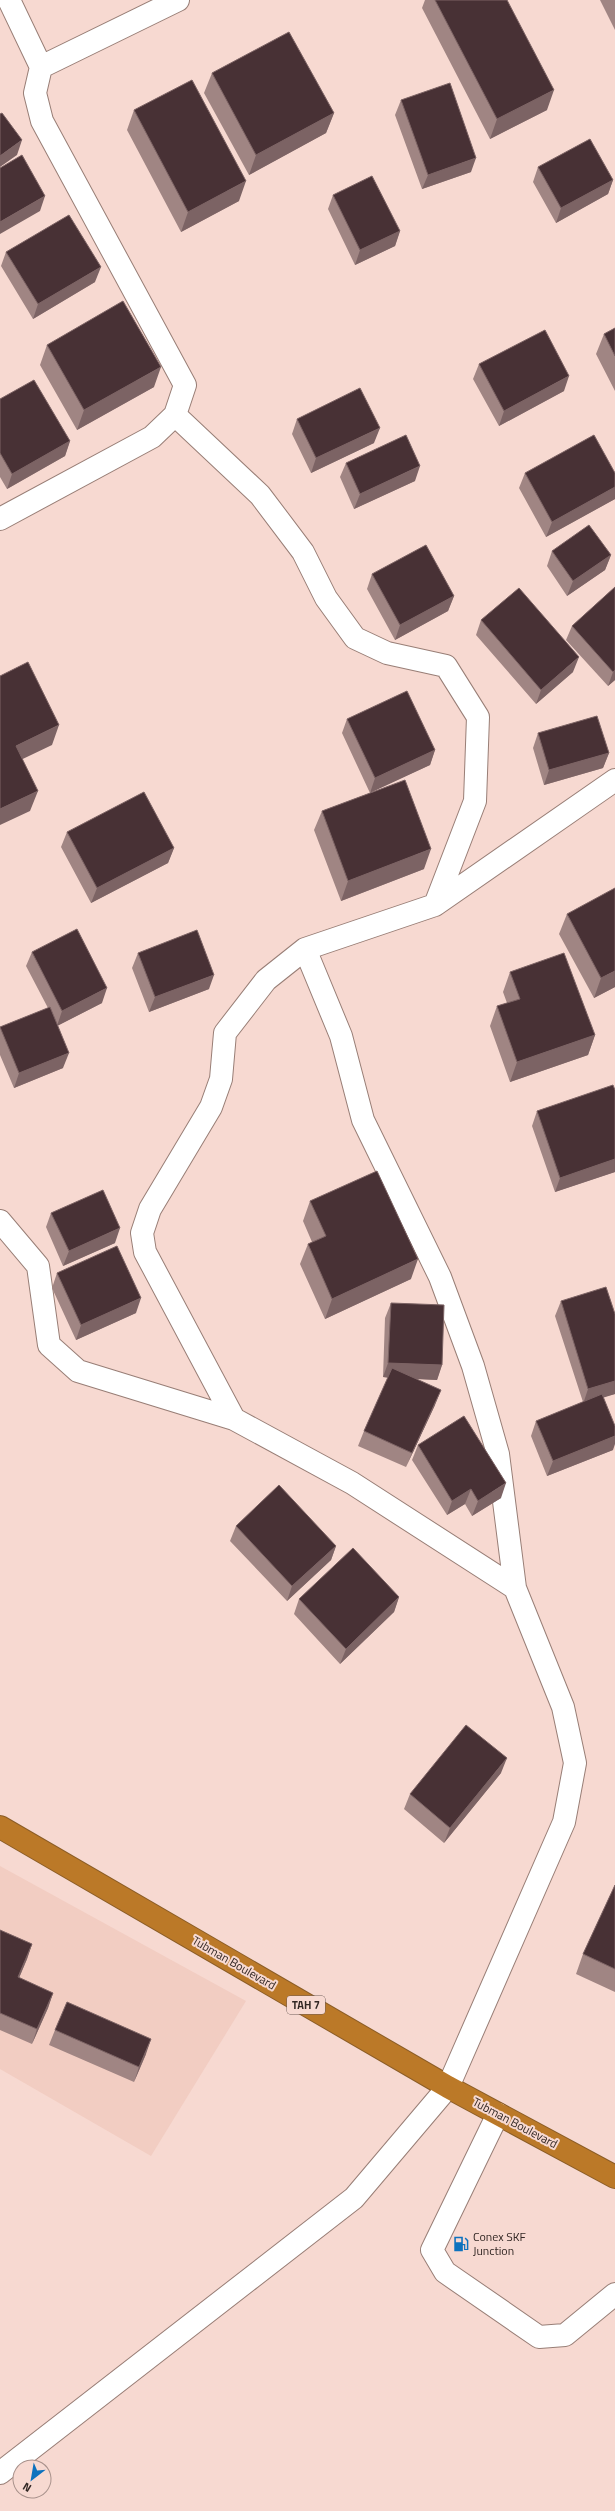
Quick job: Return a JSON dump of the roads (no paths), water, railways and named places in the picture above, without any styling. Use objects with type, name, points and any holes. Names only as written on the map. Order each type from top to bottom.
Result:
[{"type":"highway","name":"Tubman Boulevard","points":[[0,1827],[448,2087],[615,2177]]},
{"type":"street","points":[[0,519],[152,437],[175,415],[185,385],[42,121],[35,93],[41,67],[9,0]]},
{"type":"street","points":[[41,67],[178,0]]},
{"type":"street","points":[[175,415],[260,495],[303,552],[326,598],[355,638],[387,653],[446,666],[478,717],[475,801],[435,905]]},
{"type":"street","points":[[234,1419],[145,1252],[142,1233],[150,1208],[212,1107],[221,1079],[225,1033],[266,980],[305,949],[435,905],[615,780]]},
{"type":"street","points":[[0,2473],[354,2198],[448,2087],[564,1822],[576,1763],[563,1706],[516,1588],[498,1454],[473,1366],[440,1278],[364,1120],[341,1036],[305,949]]},
{"type":"street","points":[[0,1222],[38,1266],[49,1345],[78,1371],[234,1419],[352,1483],[516,1588]]},
{"type":"street","points":[[498,2114],[432,2250],[445,2272],[539,2337],[565,2335],[615,2294]]},
{"type":"place","name":"Conex SKF Junction","points":[[461,2244]]}]
